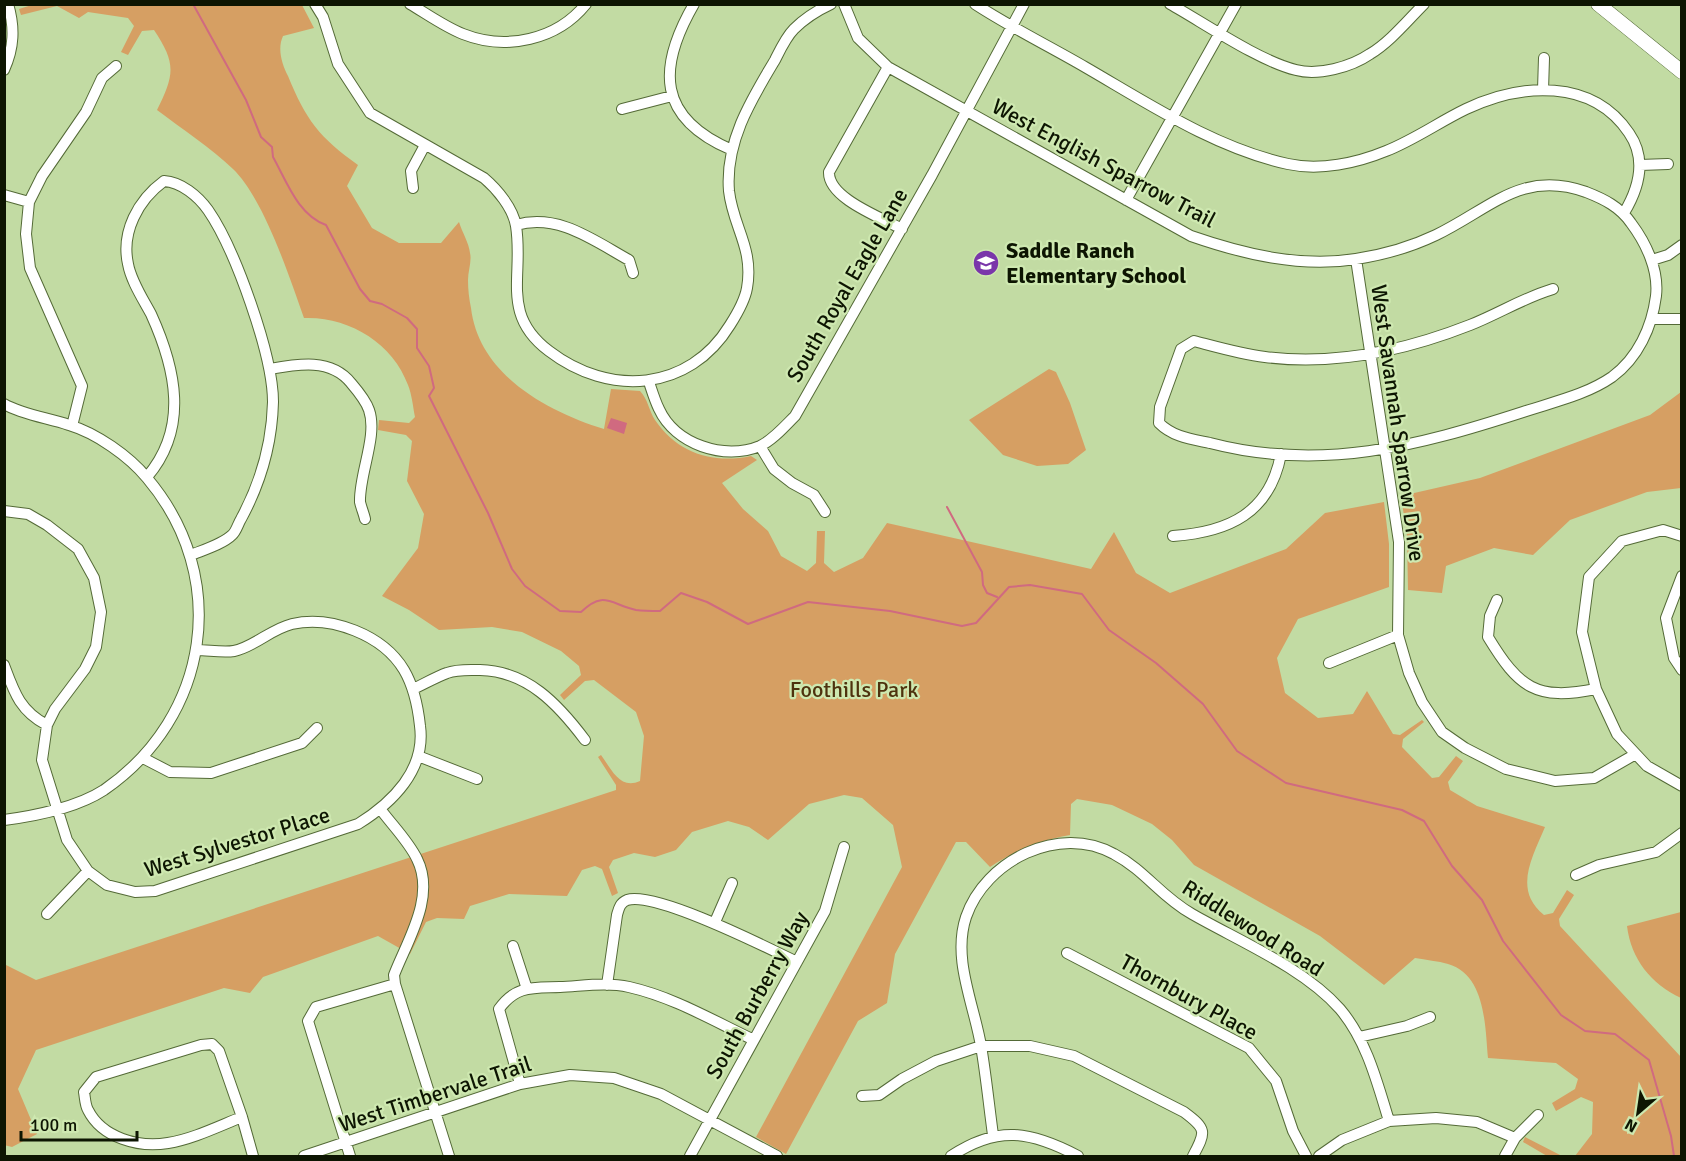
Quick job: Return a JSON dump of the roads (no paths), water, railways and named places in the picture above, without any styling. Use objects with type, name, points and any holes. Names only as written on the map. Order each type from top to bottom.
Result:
[{"type":"main road","points":[[1598,4],[1682,72]]},
{"type":"street","points":[[4,70],[12,51],[14,28],[8,4]]},
{"type":"street","points":[[315,4],[323,17],[338,64],[370,113],[484,178],[498,191],[516,225],[515,296],[518,312],[527,328],[549,351],[590,374],[620,381],[649,382],[684,370],[706,356],[722,338],[747,291],[750,262],[729,190],[732,150],[746,108],[792,31],[812,13],[831,4]]},
{"type":"street","points":[[410,4],[463,34],[508,42],[548,34],[586,4]]},
{"type":"street","points":[[694,4],[678,32],[673,47],[668,69],[672,96],[684,117],[696,129],[732,150]]},
{"type":"street","name":"West English Sparrow Trail","points":[[844,4],[858,38],[888,67],[1191,236],[1233,250],[1310,262],[1356,259],[1435,236],[1512,192],[1536,184],[1569,186],[1602,198],[1624,213],[1641,236],[1652,260],[1657,292],[1652,319],[1642,342],[1630,361],[1594,388],[1441,438],[1384,451],[1328,456],[1281,454],[1222,447],[1169,433],[1159,423],[1160,407],[1181,349],[1194,341],[1264,357],[1305,359],[1370,356]]},
{"type":"street","points":[[975,4],[1172,117],[1249,153],[1291,165],[1326,166],[1363,159],[1388,151],[1469,108],[1512,95],[1543,90],[1578,92],[1599,102],[1619,118],[1632,136],[1640,165],[1637,191],[1624,213]]},
{"type":"street","name":"South Royal Eagle Lane","points":[[760,446],[795,416],[902,229],[1024,4]]},
{"type":"street","points":[[1170,4],[1273,61],[1297,70],[1323,71],[1356,62],[1371,54],[1424,4]]},
{"type":"street","points":[[1126,200],[1236,4]]},
{"type":"street","points":[[1543,90],[1544,58]]},
{"type":"street","points":[[72,426],[82,386],[30,268],[26,234],[29,202],[42,176],[86,112],[102,78],[116,66]]},
{"type":"street","points":[[888,67],[829,172],[829,181],[838,194],[902,229]]},
{"type":"street","points":[[622,109],[672,96]]},
{"type":"street","points":[[413,188],[411,171],[425,145]]},
{"type":"street","points":[[1640,165],[1668,164]]},
{"type":"street","points":[[147,477],[162,460],[169,445],[174,387],[165,346],[128,266],[126,244],[132,218],[156,187],[164,181],[174,182],[197,198],[215,222],[259,327],[270,369],[273,401],[270,436],[255,493],[232,535],[191,555]]},
{"type":"street","points":[[4,195],[29,202]]},
{"type":"street","points":[[516,225],[529,221],[564,224],[629,260],[633,273]]},
{"type":"street","points":[[1652,260],[1668,255],[1682,245]]},
{"type":"street","name":"West Savannah Sparrow Drive","points":[[1356,259],[1399,542],[1398,635],[1409,674],[1422,702],[1442,732],[1465,748],[1506,769],[1555,781],[1594,778],[1634,755]]},
{"type":"street","points":[[1370,356],[1434,339],[1473,324],[1531,295],[1553,289]]},
{"type":"street","points":[[1652,319],[1682,319]]},
{"type":"street","points":[[270,369],[303,363],[325,365],[345,375],[356,389],[369,410],[370,427],[360,502],[365,519]]},
{"type":"street","points":[[649,382],[659,410],[676,431],[690,441],[727,452],[760,446],[774,469],[792,483],[814,495],[825,512]]},
{"type":"street","points":[[4,404],[72,426],[114,448],[147,477],[182,530],[191,555],[200,606],[197,650],[189,680],[173,714],[143,758],[102,791],[56,810],[4,820]]},
{"type":"street","points":[[1173,536],[1200,534],[1241,517],[1255,508],[1277,478],[1281,454]]},
{"type":"street","name":"West Sylvestor Place","points":[[4,511],[28,514],[47,525],[78,549],[94,578],[101,612],[96,646],[85,669],[46,725],[42,760],[67,840],[88,871],[107,885],[135,892],[155,891],[358,824],[381,810],[405,786],[418,756],[421,729],[413,689],[403,669],[387,650],[365,636],[339,626],[317,623],[291,624],[234,651],[197,650]]},
{"type":"street","points":[[1682,536],[1663,530],[1622,542],[1589,577],[1582,632],[1596,689],[1617,734],[1634,755],[1647,766],[1682,786]]},
{"type":"street","points":[[1682,576],[1666,618],[1674,658],[1682,670]]},
{"type":"street","points":[[1497,600],[1490,616],[1488,637],[1517,678],[1540,693],[1568,695],[1596,689]]},
{"type":"street","points":[[1329,663],[1398,635]]},
{"type":"street","points":[[4,665],[19,703],[32,717],[46,725]]},
{"type":"street","points":[[413,689],[449,672],[490,670],[519,676],[544,694],[571,721],[585,740]]},
{"type":"street","points":[[143,758],[170,772],[211,773],[303,743],[317,728]]},
{"type":"street","points":[[418,756],[477,779]]},
{"type":"street","points":[[381,810],[417,858],[423,880],[421,912],[394,975],[394,984],[449,1156]]},
{"type":"street","points":[[1575,875],[1599,865],[1656,852],[1682,833]]},
{"type":"street","name":"Riddlewood Road","points":[[993,1136],[981,1046],[961,955],[966,918],[978,891],[996,870],[1016,858],[1048,845],[1073,845],[1111,852],[1139,868],[1170,902],[1303,977],[1340,1009],[1359,1037],[1373,1069],[1389,1120]]},
{"type":"street","name":"South Burberry Way","points":[[690,1156],[752,1039],[825,911],[844,847]]},
{"type":"street","points":[[47,914],[88,871]]},
{"type":"street","points":[[715,922],[732,883]]},
{"type":"street","points":[[607,985],[617,915],[621,905],[629,900],[650,902],[715,922],[797,962]]},
{"type":"street","points":[[513,946],[526,988]]},
{"type":"street","name":"Thornbury Place","points":[[1067,953],[1249,1048],[1276,1081],[1293,1131],[1306,1156]]},
{"type":"street","points":[[350,1156],[308,1021],[316,1007],[394,984]]},
{"type":"street","points":[[520,1084],[499,1009],[509,996],[526,988],[607,985],[628,987],[677,1002],[752,1039]]},
{"type":"street","points":[[1359,1037],[1407,1026],[1430,1017]]},
{"type":"street","points":[[242,1117],[169,1143],[140,1144],[118,1138],[103,1128],[88,1110],[84,1092],[96,1077],[201,1045],[212,1044],[219,1050],[242,1117],[253,1156]]},
{"type":"street","points":[[862,1096],[879,1095],[902,1078],[936,1061],[981,1046],[1030,1046],[1074,1056],[1184,1112],[1200,1124],[1203,1130],[1203,1139],[1193,1156]]},
{"type":"street","name":"West Timbervale Trail","points":[[304,1156],[520,1084],[570,1076],[614,1078],[661,1094],[777,1156]]},
{"type":"street","points":[[1505,1156],[1515,1137],[1538,1115]]},
{"type":"street","points":[[1318,1156],[1342,1140],[1389,1120],[1436,1118],[1477,1122],[1515,1137]]},
{"type":"street","points":[[951,1156],[973,1142],[993,1136],[1037,1138],[1078,1156]]},
{"type":"waterway","points":[[193,4],[246,100],[261,137],[272,147],[273,157],[294,197],[308,214],[326,225],[360,289],[370,301],[382,304],[407,318],[417,329],[417,348],[429,366],[434,388],[429,396],[488,513],[512,569],[525,586],[560,611],[581,612],[589,605],[602,600],[636,610],[660,611],[681,593],[707,602],[748,624],[808,602],[890,611],[962,626],[976,623],[1009,587],[1030,585],[1082,594],[1109,630],[1156,663],[1203,704],[1237,751],[1286,783],[1402,810],[1424,821],[1452,866],[1482,900],[1503,941],[1561,1015],[1585,1031],[1615,1034],[1649,1060],[1671,1136],[1674,1156]]},
{"type":"waterway","points":[[947,507],[982,572],[983,585],[987,593],[997,597]]},
{"type":"place","name":"Saddle Ranch Elementary School","points":[[986,263]]},
{"type":"park label","name":"Foothills Park","points":[[854,689]]}]
